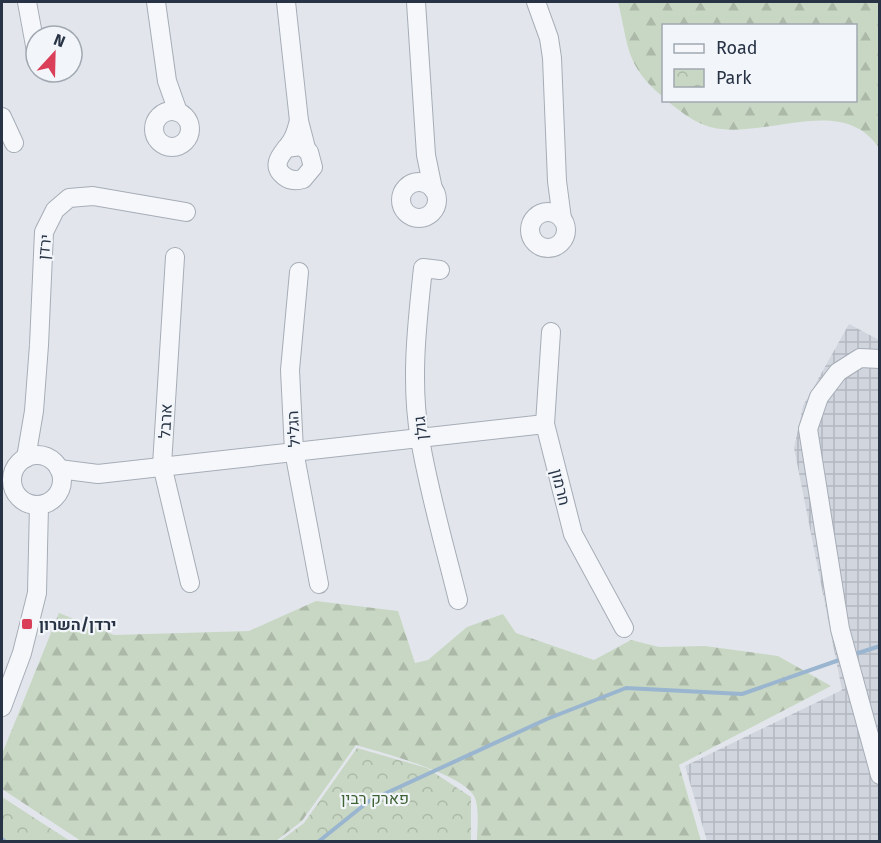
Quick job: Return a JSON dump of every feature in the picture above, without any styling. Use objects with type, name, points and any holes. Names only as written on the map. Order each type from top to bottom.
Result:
[{"type":"street","points":[[27,2],[31,24]]},
{"type":"street","points":[[156,2],[167,81],[178,112],[186,118],[190,128],[188,138],[175,147],[165,146],[156,135],[155,126],[164,106],[167,81]]},
{"type":"street","points":[[286,2],[299,121],[306,148],[312,157],[313,167],[303,179],[294,180],[285,177],[278,164],[279,155],[296,133],[299,121]]},
{"type":"street","points":[[416,2],[426,155],[437,199],[434,209],[427,216],[417,217],[408,214],[401,201],[403,192],[412,184],[426,155]]},
{"type":"street","points":[[536,2],[544,19],[552,58],[557,181],[562,219],[566,229],[563,239],[551,247],[541,246],[531,236],[531,226],[535,218],[550,202],[557,181]]},
{"type":"street","points":[[159,117],[167,112],[178,112]]},
{"type":"street","points":[[2,117],[14,143]]},
{"type":"street","points":[[286,148],[296,145],[306,148]]},
{"type":"street","points":[[412,184],[425,183],[433,189]]},
{"type":"street","name":"ירדן","points":[[26,458],[32,423],[39,345],[44,232],[55,210],[69,198],[93,196],[186,212]]},
{"type":"street","points":[[543,212],[554,213],[562,219]]},
{"type":"street","name":"ארבל","points":[[174,257],[162,465],[190,583]]},
{"type":"street","name":"גולן","points":[[440,270],[423,268],[416,339],[419,437],[458,600]]},
{"type":"street","name":"הגליל","points":[[299,272],[290,370],[294,451],[320,584]]},
{"type":"street","name":"חרמון","points":[[551,332],[545,424],[573,534],[624,628]]},
{"type":"street","points":[[879,359],[860,358],[837,372],[819,397],[808,429],[840,629],[879,775]]},
{"type":"street","points":[[32,423],[62,482],[58,493]]},
{"type":"street","points":[[98,474],[54,464],[36,455],[26,458],[17,466],[11,477],[11,484],[24,501],[39,505],[98,474],[162,465],[545,424]]},
{"type":"street","points":[[2,707],[22,653],[38,593],[39,505]]},
{"type":"shaded area","points":[[849,324],[879,340],[879,841],[707,841],[685,766],[842,690],[794,448],[803,406]]},
{"type":"green space","points":[[618,2],[879,2],[879,148],[863,132],[845,123],[824,120],[731,130],[704,125],[668,102],[857,102],[857,24],[662,24],[662,96],[641,75],[627,43]]},
{"type":"green space","points":[[316,601],[398,611],[415,663],[428,660],[467,627],[503,614],[516,633],[594,660],[631,640],[659,647],[705,646],[778,656],[831,686],[679,765],[701,841],[477,841],[477,806],[474,796],[467,788],[420,765],[356,745],[302,821],[276,841],[81,841],[2,789],[2,754],[59,613],[114,635],[249,631]]},
{"type":"green space","name":"פארק רבין","points":[[357,748],[427,768],[471,797],[471,841],[280,841],[304,823]]},
{"type":"green space","points":[[2,797],[70,841],[2,841]]},
{"type":"waterway","points":[[852,655],[880,646]]},
{"type":"waterway","points":[[318,842],[369,801],[547,719],[626,688],[742,694],[842,659]]},
{"type":"waterway","points":[[2,839],[6,842]]},
{"type":"place","name":"ירדן/השרון","points":[[27,624]]}]
